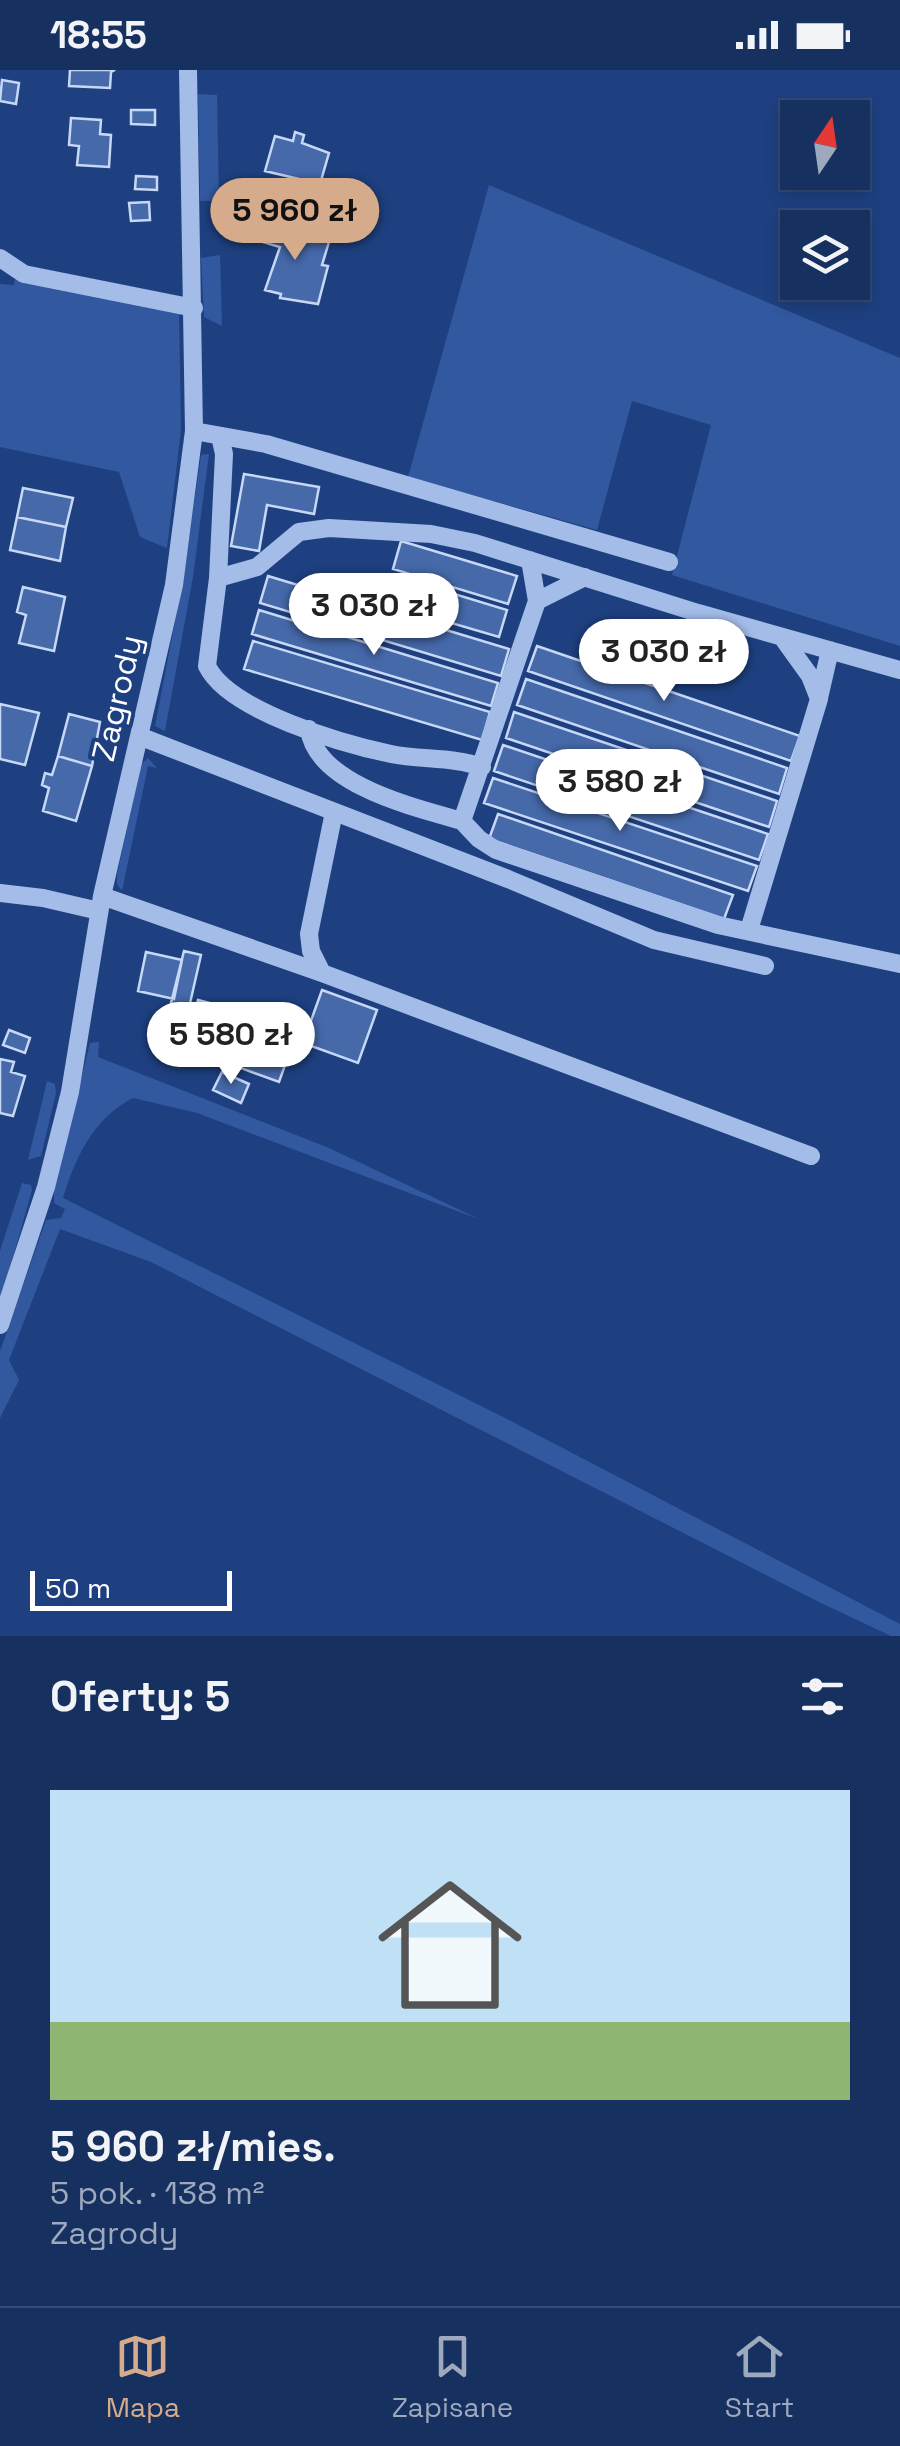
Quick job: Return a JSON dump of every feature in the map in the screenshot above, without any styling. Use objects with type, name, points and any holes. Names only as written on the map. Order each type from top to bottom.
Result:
[{"type":"street","name":"Zagrody","points":[[0,1325],[41,1202],[70,1092],[100,904],[174,585],[194,431],[188,70]]},
{"type":"street","points":[[0,258],[24,274],[194,308]]},
{"type":"street","points":[[194,431],[266,444],[669,562]]},
{"type":"street","points":[[220,436],[224,454],[218,578],[208,666],[214,680],[245,702],[309,729],[389,754],[482,767]]},
{"type":"street","points":[[218,578],[258,566],[300,532],[330,528],[431,534],[900,670]]},
{"type":"street","points":[[462,820],[537,601],[530,560]]},
{"type":"street","points":[[537,601],[585,577]]},
{"type":"street","points":[[782,637],[810,676],[819,699]]},
{"type":"street","points":[[749,930],[819,699],[830,650]]},
{"type":"street","points":[[309,729],[316,750],[355,783],[392,799],[462,820],[496,850],[689,916],[900,964]]},
{"type":"street","points":[[139,736],[654,940],[765,966]]},
{"type":"street","points":[[322,973],[311,951],[309,934],[334,812]]},
{"type":"street","points":[[0,893],[100,904],[322,973],[811,1156]]},
{"type":"shaded area","points":[[198,94],[217,95],[219,201],[200,201]]},
{"type":"shaded area","points":[[489,185],[900,358],[900,646],[672,575],[711,425],[632,401],[597,530],[408,477]]},
{"type":"shaded area","points":[[220,255],[222,326],[204,317],[201,258]]},
{"type":"shaded area","points":[[15,279],[179,310],[181,430],[167,548],[140,537],[119,472],[0,447],[0,284],[14,285]]},
{"type":"shaded area","points":[[209,454],[193,577],[165,731],[155,726],[183,580],[201,455]]},
{"type":"shaded area","points":[[148,758],[157,768],[148,766],[122,891],[117,875],[141,764]]},
{"type":"shaded area","points":[[99,1042],[98,1057],[329,1148],[481,1220],[197,1113],[133,1098],[107,1117],[88,1140],[63,1198],[503,1417],[900,1624],[900,1636],[891,1636],[819,1602],[151,1262],[60,1229],[9,1360],[19,1380],[0,1418],[0,1351],[46,1220],[61,1218],[65,1209],[54,1203],[54,1188],[90,1043]]},
{"type":"shaded area","points":[[47,1081],[55,1084],[56,1093],[41,1156],[28,1160]]},
{"type":"shaded area","points":[[22,1183],[31,1185],[32,1190],[0,1303],[0,1251]]},
{"type":"building","points":[[70,70],[115,70],[111,72],[110,88],[69,86]]},
{"type":"building","points":[[2,80],[19,83],[16,104],[0,101]]},
{"type":"building","points":[[131,110],[155,110],[155,125],[131,124]]},
{"type":"building","points":[[71,118],[101,120],[100,134],[111,135],[109,167],[77,165],[79,146],[69,145]]},
{"type":"building","points":[[295,132],[304,135],[302,143],[329,153],[320,184],[265,171],[275,136],[293,141]]},
{"type":"building","points":[[136,176],[157,177],[157,190],[135,189]]},
{"type":"building","points":[[149,202],[150,220],[131,221],[129,203]]},
{"type":"building","points":[[265,218],[300,228],[298,234],[329,242],[322,265],[328,266],[318,304],[280,298],[281,294],[265,290],[280,247],[259,241]]},
{"type":"building","points":[[244,474],[319,487],[314,514],[267,505],[259,551],[231,546]]},
{"type":"building","points":[[23,488],[73,498],[66,527],[17,517]]},
{"type":"building","points":[[17,517],[66,527],[60,561],[10,550]]},
{"type":"building","points":[[401,541],[517,576],[508,604],[393,569]]},
{"type":"building","points":[[392,575],[507,610],[499,637],[383,603]]},
{"type":"building","points":[[268,576],[509,649],[501,676],[260,603]]},
{"type":"building","points":[[23,587],[65,597],[54,651],[19,643],[26,615],[17,612]]},
{"type":"building","points":[[259,610],[498,683],[491,706],[252,634]]},
{"type":"building","points":[[253,641],[490,712],[482,740],[244,669]]},
{"type":"building","points":[[537,646],[800,736],[791,761],[528,671]]},
{"type":"building","points":[[526,679],[787,768],[779,794],[517,705]]},
{"type":"building","points":[[0,704],[39,713],[25,765],[0,759]]},
{"type":"building","points":[[514,712],[777,801],[769,827],[506,738]]},
{"type":"building","points":[[69,714],[100,722],[92,766],[58,756]]},
{"type":"building","points":[[503,745],[768,834],[759,860],[494,771]]},
{"type":"building","points":[[58,756],[92,766],[76,821],[43,811],[49,788],[42,785],[45,773],[52,775]]},
{"type":"building","points":[[493,778],[757,866],[748,891],[484,803]]},
{"type":"building","points":[[498,814],[733,895],[724,919],[489,839]]},
{"type":"building","points":[[184,951],[201,955],[188,1012],[170,1007]]},
{"type":"building","points":[[146,952],[182,960],[174,999],[138,991]]},
{"type":"building","points":[[322,990],[377,1010],[358,1063],[303,1043]]},
{"type":"building","points":[[198,1000],[217,1005],[214,1020],[194,1016]]},
{"type":"building","points":[[244,1025],[293,1043],[279,1082],[230,1064]]},
{"type":"building","points":[[9,1030],[30,1038],[25,1053],[3,1045]]},
{"type":"building","points":[[0,1059],[14,1062],[11,1072],[25,1076],[13,1116],[0,1113]]},
{"type":"building","points":[[222,1072],[249,1084],[241,1103],[213,1090]]}]
